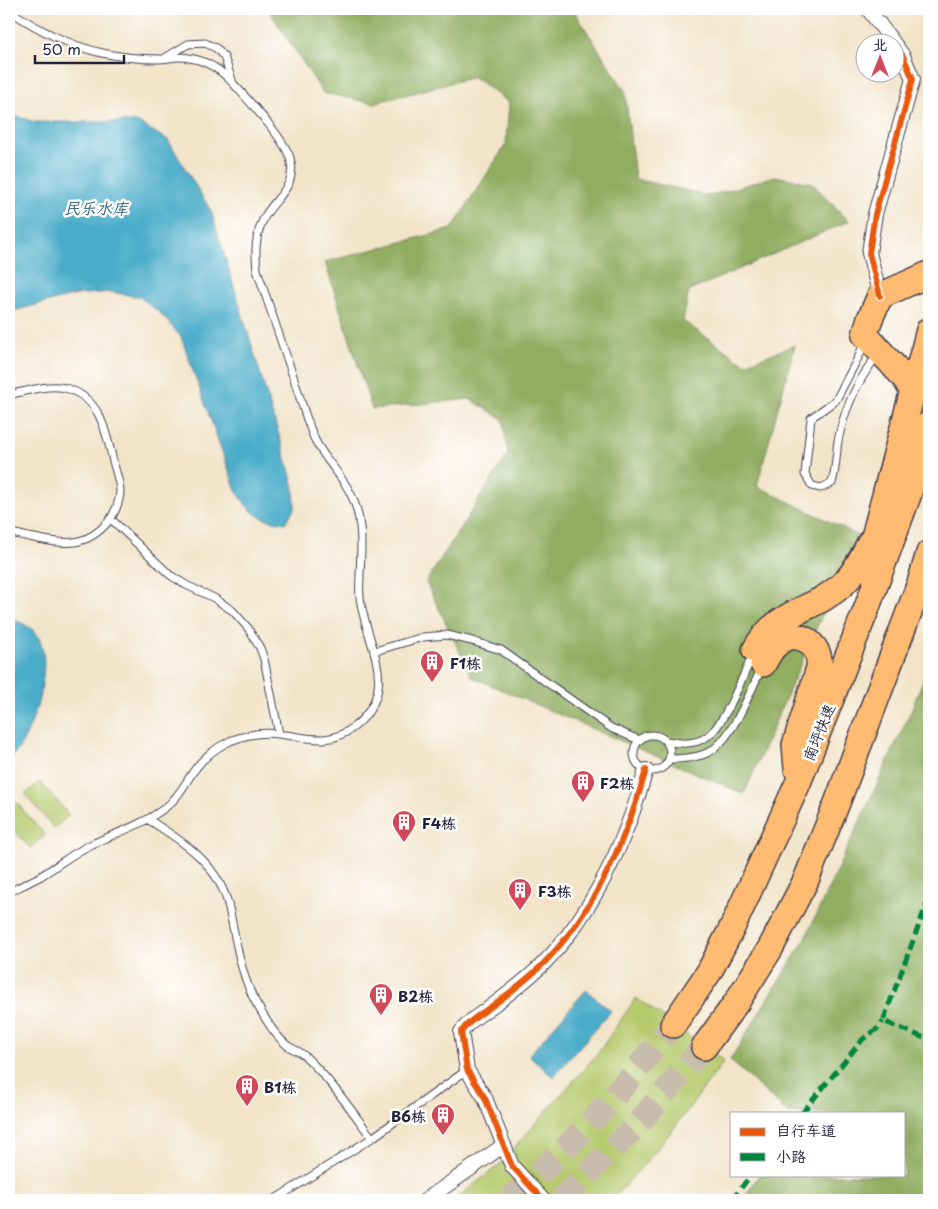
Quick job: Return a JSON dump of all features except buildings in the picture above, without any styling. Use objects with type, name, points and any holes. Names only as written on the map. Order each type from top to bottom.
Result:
[{"type":"highway","points":[[913,392],[905,378],[873,343],[869,321],[880,296],[929,274]]},
{"type":"highway","points":[[866,610],[875,533],[929,330]]},
{"type":"highway","name":"南坪快速","points":[[674,1025],[709,972],[732,928],[798,783],[866,610],[908,496],[929,424]]},
{"type":"highway","points":[[757,662],[762,638],[780,620],[809,606],[843,584],[858,564],[875,533]]},
{"type":"highway","points":[[704,1047],[736,1003],[770,949],[806,880],[920,583],[929,553]]},
{"type":"highway","points":[[757,662],[788,637],[800,637],[809,641],[817,650],[820,660],[819,668],[795,745],[798,783]]},
{"type":"street","points":[[868,9],[885,32]]},
{"type":"street","points":[[880,296],[869,253],[875,214],[913,79],[906,64]]},
{"type":"street","points":[[543,1200],[512,1166],[485,1098],[467,1070],[461,1032],[469,1021],[515,990],[543,964],[572,930],[587,907],[622,840],[646,770]]},
{"type":"street","points":[[426,1200],[504,1145]]},
{"type":"lane","points":[[9,10],[46,33],[83,48],[123,57],[201,60],[218,69],[232,82],[283,143],[290,158],[291,175],[286,191],[264,218],[258,235],[255,253],[257,270],[309,426],[323,454],[345,484],[355,503],[361,539],[359,596],[365,624],[380,672],[377,692],[369,711],[355,726],[336,736],[316,740],[262,733],[230,741],[203,760],[192,773],[184,788],[168,805],[149,820],[89,846],[56,864],[41,876],[9,892]]},
{"type":"lane","points":[[163,59],[188,44],[205,43],[216,48],[224,57],[232,82]]},
{"type":"lane","points":[[873,343],[870,364],[857,386],[846,411],[838,441],[836,468],[832,483],[821,488],[812,486],[805,474],[811,418],[836,400],[860,354],[873,343]]},
{"type":"lane","points":[[9,395],[49,387],[66,388],[81,395],[94,406],[103,420],[120,490],[118,505],[111,519],[101,530],[89,538],[74,543],[59,543],[9,532]]},
{"type":"lane","points":[[111,519],[170,575],[224,604],[248,628],[258,643],[264,659],[279,734]]},
{"type":"lane","points":[[375,651],[423,637],[447,635],[501,650],[612,728],[639,740]]},
{"type":"lane","points":[[667,741],[671,753],[667,764],[658,770],[646,770],[637,763],[634,752],[639,740],[644,736],[656,735],[667,741],[680,744],[707,737],[717,727],[757,662]]},
{"type":"lane","points":[[670,759],[684,759],[701,755],[714,749],[731,728],[757,662]]},
{"type":"lane","points":[[149,820],[190,847],[206,864],[220,884],[228,906],[238,954],[255,1001],[277,1035],[289,1047],[306,1056],[338,1092],[372,1138]]},
{"type":"lane","points":[[274,1200],[372,1138],[467,1070]]},
{"type":"green space","points":[[268,9],[573,9],[625,91],[635,179],[710,196],[775,176],[812,183],[849,221],[689,291],[683,321],[745,364],[795,345],[757,486],[857,535],[744,794],[472,677],[426,582],[508,454],[503,419],[470,399],[372,409],[325,262],[452,229],[506,144],[509,103],[474,77],[374,103],[323,93]]},
{"type":"green space","points":[[929,665],[929,1200],[742,1200],[758,1176],[906,1176],[906,1112],[787,1112],[730,1060],[805,939],[911,711]]},
{"type":"green space","points":[[40,782],[69,815],[54,828],[25,794]]},
{"type":"green space","points":[[16,802],[45,835],[30,848],[9,824],[9,808]]},
{"type":"green space","points":[[636,998],[724,1061],[670,1133],[626,1184],[611,1200],[454,1200],[498,1166],[598,1053]]},
{"type":"water","name":"民乐水库","points":[[9,113],[34,122],[137,122],[168,140],[211,211],[294,488],[295,508],[285,523],[268,520],[256,514],[246,505],[236,490],[181,337],[162,315],[140,297],[110,292],[76,295],[9,312]]},
{"type":"water","points":[[9,618],[29,627],[38,636],[43,648],[44,664],[42,682],[33,720],[18,750],[9,760]]},
{"type":"water","points":[[586,990],[611,1011],[553,1077],[529,1055]]},
{"type":"tunnel","points":[[510,1200],[567,1147],[608,1104],[673,1025]]},
{"type":"tunnel","points":[[561,1200],[636,1126],[704,1047]]},
{"type":"marked path","points":[[929,898],[883,1021],[929,1040]]},
{"type":"marked path","points":[[803,1112],[863,1039],[877,1029],[883,1021]]},
{"type":"marked path","points":[[732,1200],[750,1176]]},
{"type":"cycle path","points":[[880,296],[869,253],[875,214],[913,79],[906,63]]},
{"type":"cycle path","points":[[543,1200],[512,1166],[485,1098],[467,1070],[461,1032],[473,1020],[543,964],[578,921],[593,898],[618,848],[629,822],[646,770]]},
{"type":"place","name":"F1栋","points":[[432,683]]},
{"type":"place","name":"F2栋","points":[[583,803]]},
{"type":"place","name":"F4栋","points":[[404,843]]},
{"type":"place","name":"F3栋","points":[[520,911]]},
{"type":"place","name":"B2栋","points":[[381,1016]]},
{"type":"place","name":"B1栋","points":[[247,1107]]},
{"type":"place","name":"B6栋","points":[[443,1136]]}]
